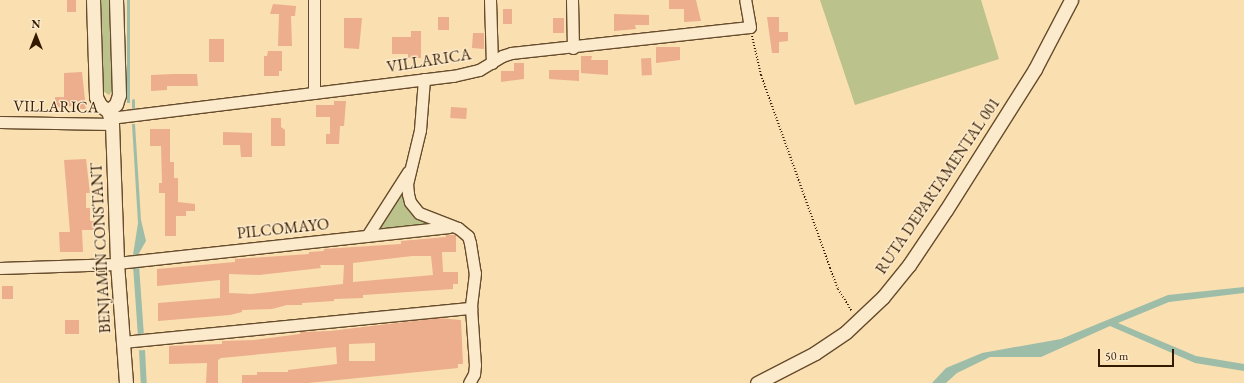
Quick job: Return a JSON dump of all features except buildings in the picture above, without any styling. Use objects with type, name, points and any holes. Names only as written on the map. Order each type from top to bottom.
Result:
[{"type":"street","points":[[93,0],[96,97],[100,105],[110,117],[119,95],[116,0]]},
{"type":"street","points":[[314,0],[314,93]]},
{"type":"street","points":[[490,0],[492,63]]},
{"type":"street","points":[[572,0],[573,48]]},
{"type":"street","points":[[745,0],[750,27]]},
{"type":"street","name":"RUTA DEPARTAMENTAL 001","points":[[757,383],[815,353],[858,320],[882,298],[909,265],[946,210],[1035,70],[1071,0]]},
{"type":"street","name":"VILLARICA","points":[[0,122],[134,115],[314,93],[424,79],[479,70],[511,53],[573,48],[750,27]]},
{"type":"street","points":[[424,79],[420,130],[407,184],[413,207],[433,220],[452,226],[464,232],[472,248],[475,273],[471,308],[475,364],[474,374],[469,383]]},
{"type":"street","name":"BENJAMÍN CONSTANT","points":[[110,117],[117,264],[126,383]]},
{"type":"street","points":[[367,236],[412,166]]},
{"type":"street","name":"PILCOMAYO","points":[[0,268],[117,264],[452,226]]},
{"type":"street","points":[[123,342],[471,308]]},
{"type":"path","points":[[750,27],[761,75],[830,268],[838,289],[858,320]]},
{"type":"green space","points":[[99,0],[109,0],[112,91],[109,95],[103,91]]},
{"type":"green space","points":[[820,0],[981,0],[999,59],[855,105]]},
{"type":"green space","points":[[403,184],[403,198],[409,210],[429,223],[378,230]]},
{"type":"shaded area","points":[[127,0],[130,0],[130,103],[127,103]]},
{"type":"shaded area","points":[[132,124],[135,124],[141,220],[146,241],[138,255],[133,255],[138,223]]},
{"type":"shaded area","points":[[133,265],[139,265],[144,334],[138,334]]},
{"type":"shaded area","points":[[1244,287],[1244,293],[1169,302],[1118,323],[1196,356],[1244,364],[1244,371],[1195,363],[1110,326],[1041,357],[990,357],[957,373],[946,383],[932,383],[946,368],[982,353],[1061,339],[1168,295]]},
{"type":"shaded area","points":[[139,350],[145,350],[147,383],[141,383]]},
{"type":"waterway","points":[[133,100],[133,112]]}]
